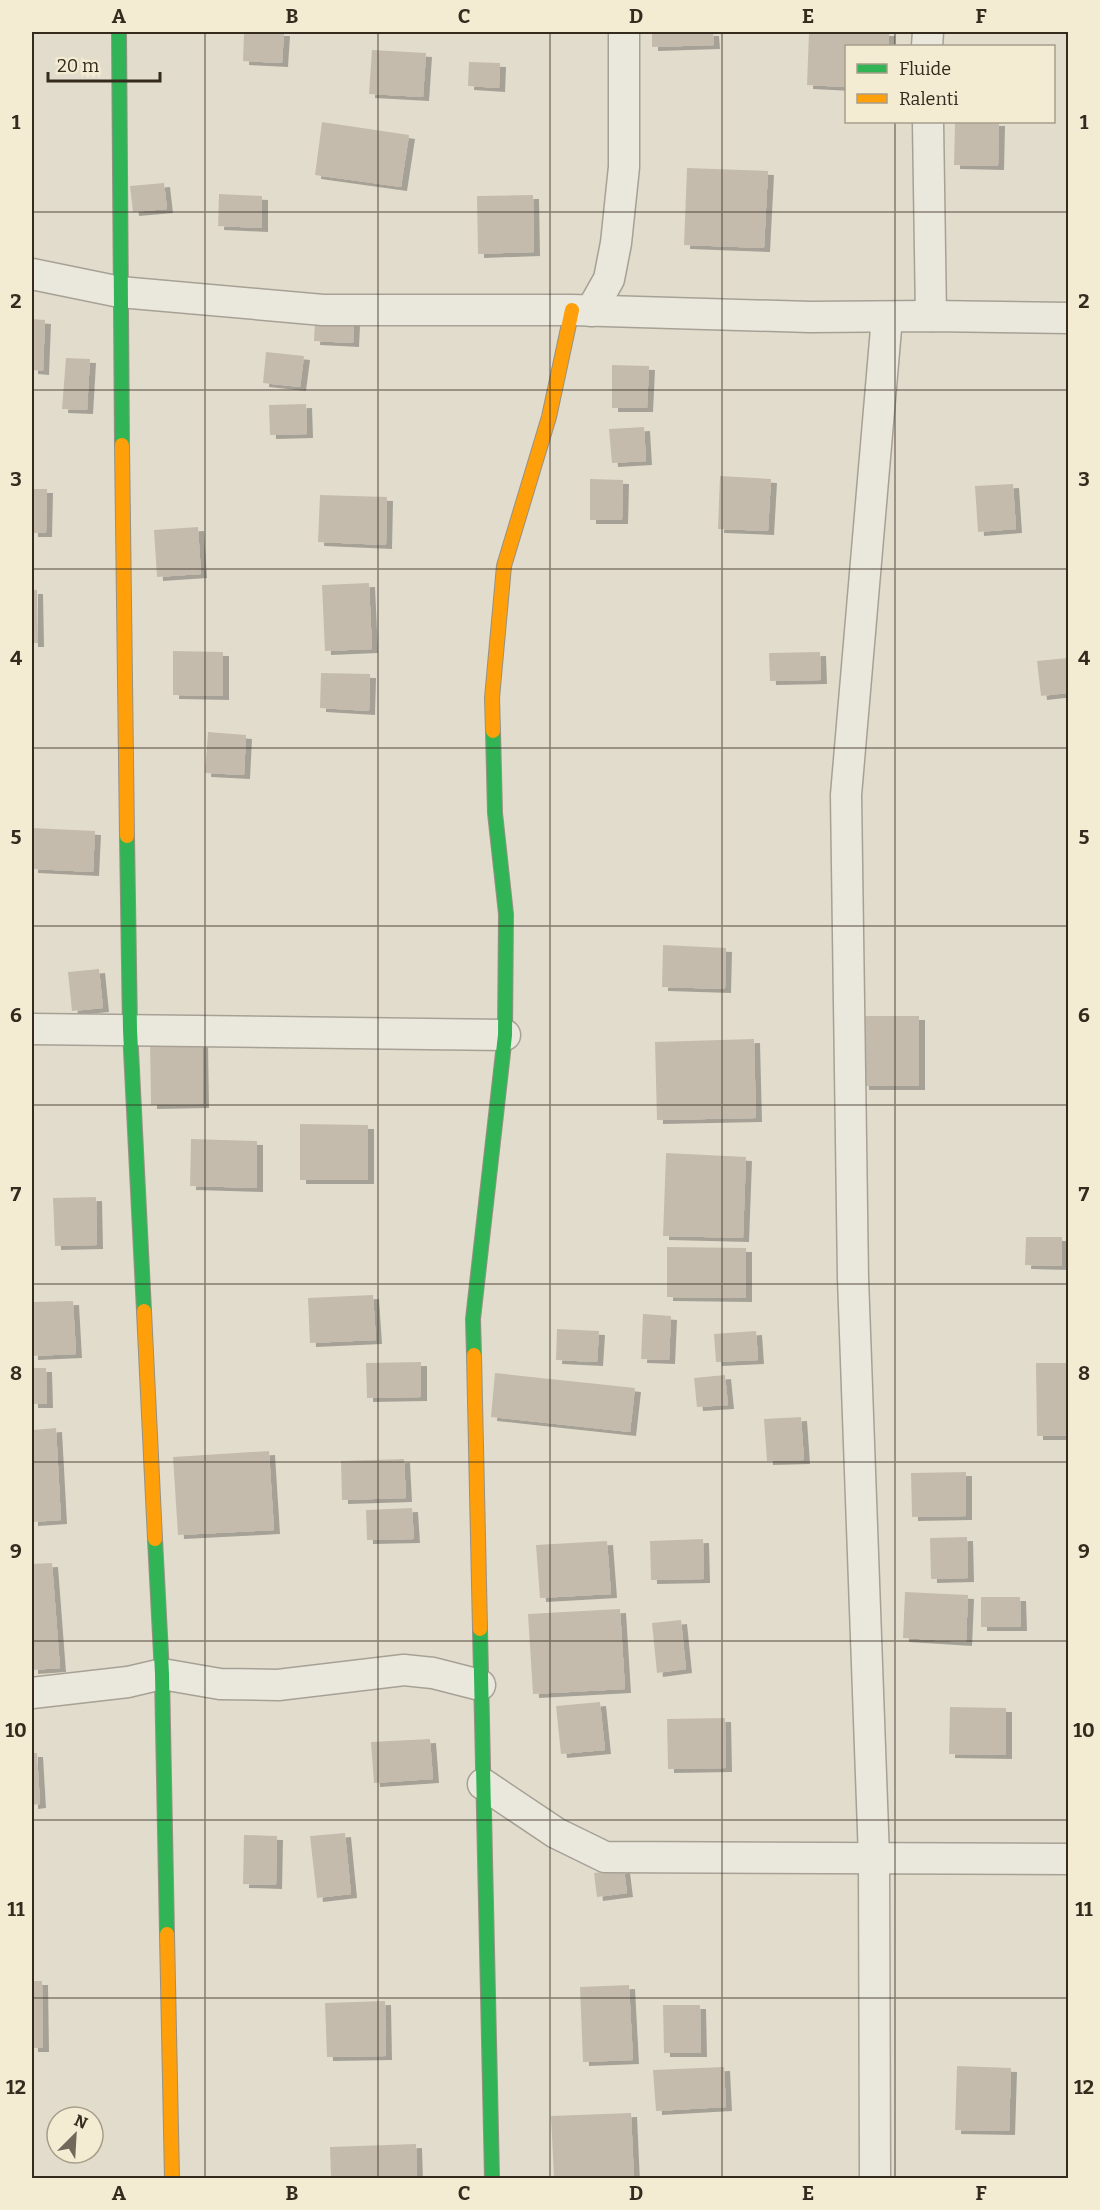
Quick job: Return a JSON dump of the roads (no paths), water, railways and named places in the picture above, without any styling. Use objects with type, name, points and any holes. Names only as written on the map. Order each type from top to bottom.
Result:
[{"type":"street","points":[[119,32],[120,292],[130,1030],[162,1674],[172,2178]]},
{"type":"street","points":[[492,2178],[473,1319],[505,1035],[506,914],[495,813],[492,698],[504,566],[581,310],[609,279],[616,243],[624,167],[624,32]]},
{"type":"street","points":[[928,123],[931,316]]},
{"type":"street","points":[[32,274],[120,292],[323,310],[581,310],[810,317],[1068,318]]},
{"type":"street","points":[[874,2178],[874,1858],[853,1290],[846,795],[887,317]]},
{"type":"street","points":[[32,1029],[505,1035]]},
{"type":"street","points":[[32,1693],[128,1682],[162,1674],[220,1684],[278,1685],[404,1670],[433,1673],[480,1685]]},
{"type":"street","points":[[483,1784],[556,1833],[605,1857],[1068,1859]]}]
